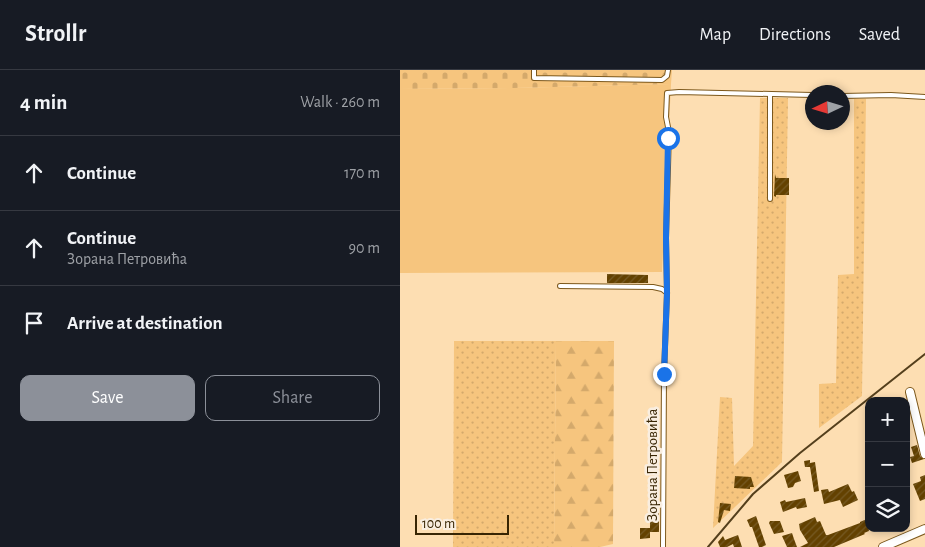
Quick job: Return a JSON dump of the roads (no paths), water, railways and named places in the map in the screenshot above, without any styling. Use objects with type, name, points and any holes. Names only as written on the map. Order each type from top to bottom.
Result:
[{"type":"street","points":[[910,392],[925,454]]},
{"type":"street","points":[[883,547],[925,529]]},
{"type":"lane","points":[[534,70],[534,78],[662,80],[667,76],[668,70]]},
{"type":"lane","name":"Зорана Петровића","points":[[663,547],[667,152],[669,132],[666,117],[667,93],[770,94]]},
{"type":"lane","points":[[770,199],[770,94],[805,95]]},
{"type":"lane","points":[[850,96],[925,97]]},
{"type":"lane","points":[[560,286],[653,287],[662,289],[667,293]]},
{"type":"railway","points":[[708,547],[753,494],[800,453],[925,354]]}]
